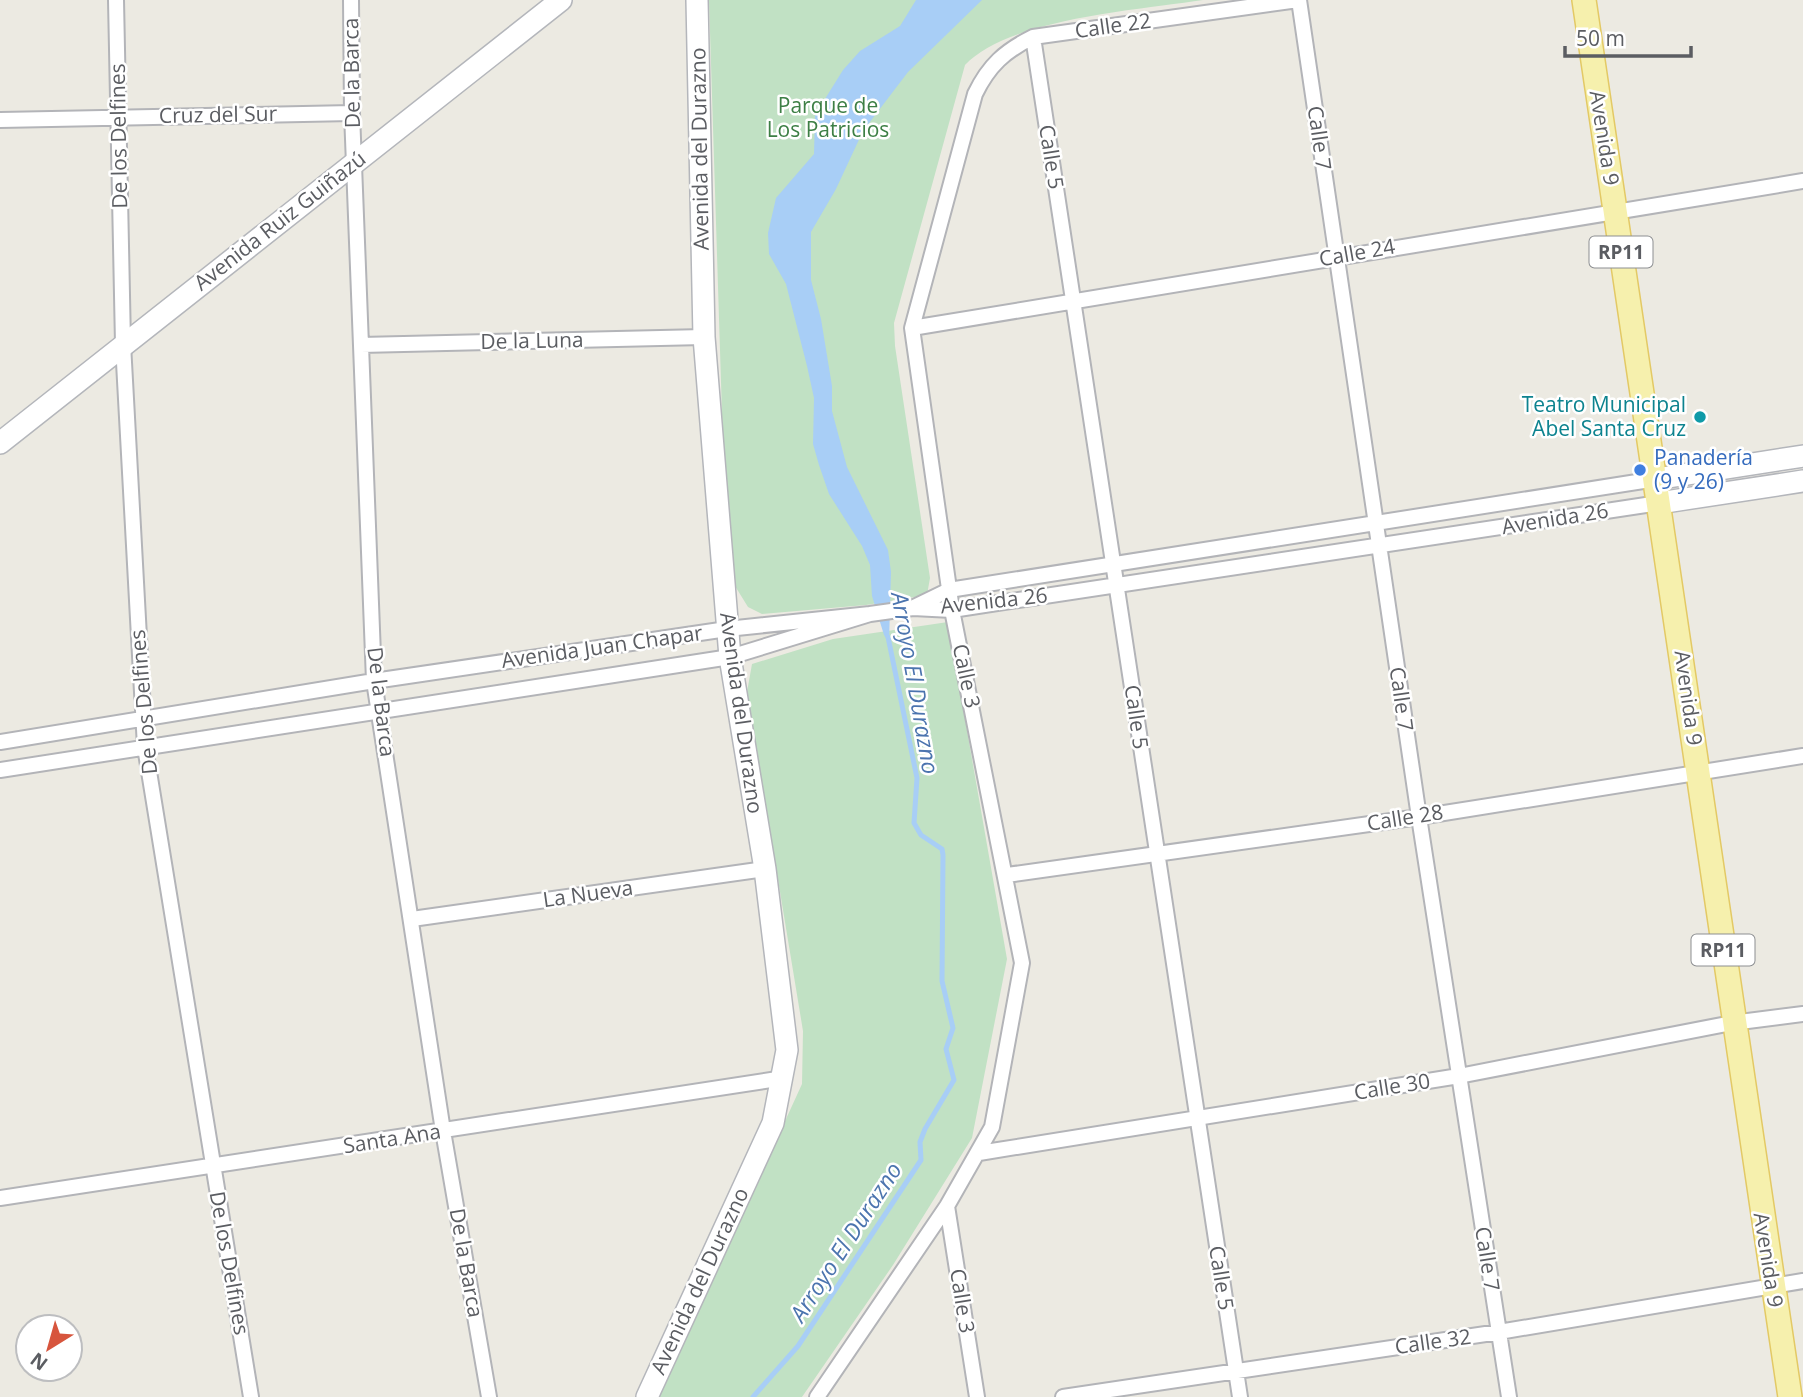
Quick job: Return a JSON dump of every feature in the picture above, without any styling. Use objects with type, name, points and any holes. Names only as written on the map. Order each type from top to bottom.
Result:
[{"type":"main road","name":"Avenida Ruiz Guiñazú","points":[[0,443],[561,0]]},
{"type":"main road","name":"Avenida del Durazno","points":[[647,1397],[772,1123],[784,1078],[787,1050],[765,869],[727,629],[704,337],[697,0]]},
{"type":"main road","name":"Avenida 9","points":[[1584,0],[1656,479],[1732,1023],[1790,1397]]},
{"type":"main road","name":"Avenida 26","points":[[1656,479],[1803,456]]},
{"type":"main road","name":"Avenida 26","points":[[1659,503],[1803,481]]},
{"type":"street","name":"De los Delfines","points":[[116,0],[123,344],[145,747],[251,1397]]},
{"type":"street","name":"De la Barca","points":[[351,0],[352,113],[374,681],[381,710],[443,1131],[489,1397]]},
{"type":"street","name":"Calle 22","points":[[984,75],[1008,50],[1033,37],[1299,0]]},
{"type":"street","name":"Calle 7","points":[[1299,0],[1378,546],[1509,1397]]},
{"type":"street","name":"Calle 5","points":[[1033,37],[1118,585],[1155,854],[1240,1397]]},
{"type":"street","name":"Calle 3","points":[[817,1397],[947,1206],[992,1127],[1022,963],[1007,875],[952,610],[912,328],[967,118],[984,75]]},
{"type":"street","name":"Cruz del Sur","points":[[0,121],[120,116],[352,113]]},
{"type":"street","name":"Calle 24","points":[[912,328],[1803,181]]},
{"type":"street","name":"De la Luna","points":[[361,345],[704,337]]},
{"type":"street","name":"Avenida 26","points":[[913,608],[949,590],[1656,479]]},
{"type":"street","name":"Avenida 26","points":[[913,608],[952,610],[1659,503]]},
{"type":"street","points":[[870,614],[913,608]]},
{"type":"street","name":"Avenida Juan Chapar","points":[[0,742],[374,681],[727,629],[870,614]]},
{"type":"street","name":"Avenida Juan Chapar","points":[[0,770],[730,657],[870,614]]},
{"type":"street","name":"Calle 28","points":[[1007,875],[1419,817],[1803,756]]},
{"type":"street","name":"La Nueva","points":[[412,919],[765,869]]},
{"type":"street","name":"Calle 30","points":[[979,1153],[1459,1076],[1732,1023],[1803,1014]]},
{"type":"street","name":"Santa Ana","points":[[0,1198],[784,1078]]},
{"type":"street","name":"Calle 3","points":[[947,1206],[977,1397]]},
{"type":"street","name":"Calle 32","points":[[1063,1397],[1499,1332],[1803,1281]]},
{"type":"green space","name":"Parque de Los Patricios","points":[[709,0],[1203,0],[1043,26],[1012,36],[985,49],[965,65],[894,323],[895,346],[930,578],[927,595],[866,605],[762,614],[748,607],[727,573]]},
{"type":"green space","points":[[948,622],[1007,959],[972,1138],[893,1265],[802,1397],[659,1397],[802,1084],[803,1031],[747,692],[752,664],[833,639]]},
{"type":"water","points":[[916,0],[982,0],[908,72],[863,131],[836,189],[811,232],[811,280],[821,319],[832,386],[832,411],[847,467],[888,550],[891,572],[889,643],[872,596],[870,565],[862,546],[829,494],[819,465],[813,444],[814,398],[807,366],[786,284],[769,254],[768,233],[776,198],[814,154],[815,115],[843,70],[860,51],[900,26]]},
{"type":"waterway","name":"Arroyo El Durazno","points":[[753,1397],[798,1346],[921,1160],[920,1142],[925,1129],[954,1080],[946,1049],[953,1028],[942,981],[943,855],[942,849],[921,835],[914,823],[917,778],[888,637]]},
{"type":"place","name":"Teatro Municipal Abel Santa Cruz","points":[[1700,417]]},
{"type":"place","name":"Panadería (9 y 26)","points":[[1640,470]]}]
